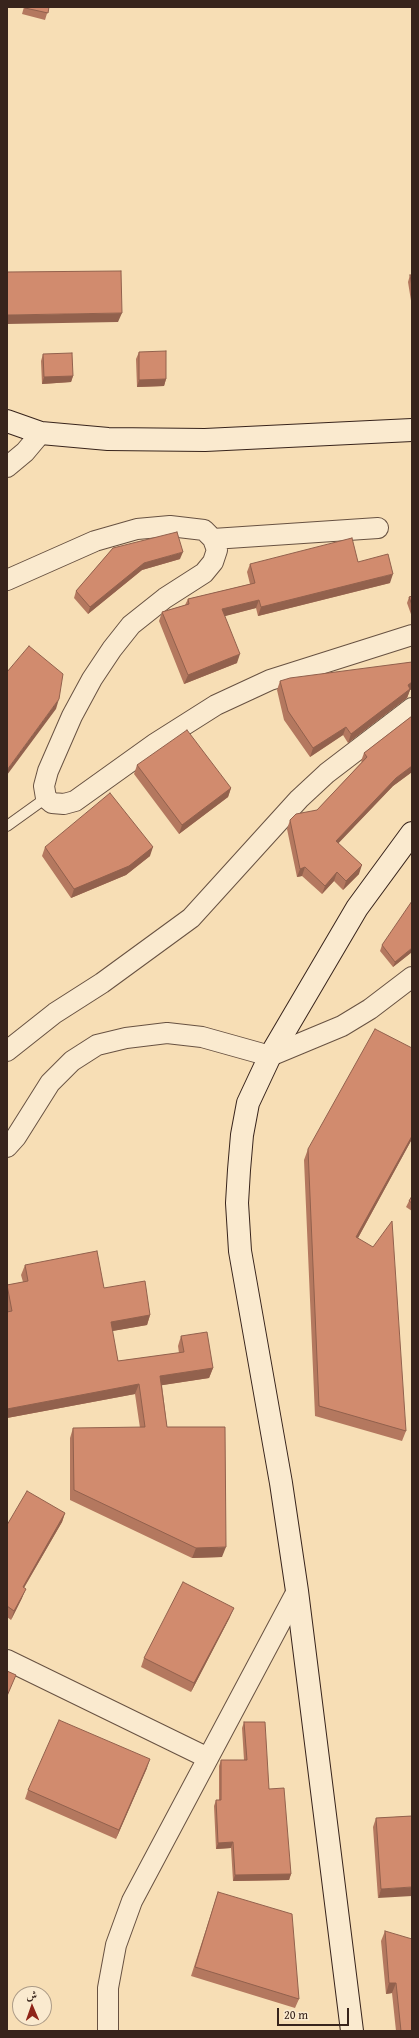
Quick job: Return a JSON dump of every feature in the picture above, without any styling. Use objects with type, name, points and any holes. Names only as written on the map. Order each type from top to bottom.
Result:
[{"type":"street","points":[[7,421],[41,433],[108,439],[205,440],[412,430]]},
{"type":"street","points":[[7,466],[25,452],[41,433]]},
{"type":"street","points":[[7,580],[95,541],[137,529],[170,526],[204,530],[213,538],[217,550],[213,562],[204,573],[165,598],[131,625],[112,649],[92,679],[72,716],[48,771],[44,786],[46,798],[52,803],[64,804],[76,801],[156,743],[216,704],[270,680],[412,635]]},
{"type":"street","points":[[213,538],[378,528]]},
{"type":"street","points":[[7,1051],[55,1013],[102,983],[191,918],[299,799],[327,773],[412,708]]},
{"type":"street","points":[[352,2031],[297,1591],[281,1482],[240,1251],[238,1210],[241,1142],[248,1103],[270,1056],[357,908],[412,833]]},
{"type":"street","points":[[7,1147],[16,1137],[50,1083],[72,1061],[97,1045],[126,1038],[168,1033],[202,1036],[270,1056],[342,1026],[370,1009],[412,977]]},
{"type":"street","points":[[108,2031],[108,1988],[116,1945],[132,1901],[297,1591]]},
{"type":"street","points":[[7,1660],[208,1758]]},
{"type":"lane","points":[[7,826],[46,798]]},
{"type":"building","points":[[25,7],[49,7],[48,13]]},
{"type":"building","points":[[121,271],[122,313],[7,315],[7,272]]},
{"type":"building","points":[[410,275],[412,275],[412,287]]},
{"type":"building","points":[[166,351],[166,379],[139,380],[139,352]]},
{"type":"building","points":[[72,353],[73,376],[44,377],[43,354]]},
{"type":"building","points":[[177,532],[183,552],[144,563],[90,607],[76,591],[113,548]]},
{"type":"building","points":[[352,538],[358,562],[388,554],[393,574],[261,607],[259,600],[222,609],[240,654],[188,675],[162,612],[189,604],[188,599],[255,583],[250,564]]},
{"type":"building","points":[[412,596],[412,605],[409,597]]},
{"type":"building","points":[[29,646],[63,674],[59,699],[7,770],[7,672]]},
{"type":"building","points":[[412,662],[412,682],[408,685],[410,689],[351,734],[346,727],[313,748],[288,711],[280,681],[290,678]]},
{"type":"building","points":[[412,716],[412,766],[396,778],[336,841],[362,865],[346,881],[337,872],[325,886],[305,867],[300,869],[290,820],[296,814],[317,810],[367,757],[364,753]]},
{"type":"building","points":[[187,730],[231,788],[182,825],[137,765]]},
{"type":"building","points":[[110,793],[153,847],[129,866],[74,889],[45,847]]},
{"type":"building","points":[[412,901],[412,948],[395,962],[382,945]]},
{"type":"building","points":[[375,1029],[412,1048],[412,1136],[356,1237],[373,1247],[392,1221],[406,1431],[319,1406],[308,1149]]},
{"type":"building","points":[[412,1196],[412,1203],[409,1201]]},
{"type":"building","points":[[97,1251],[104,1288],[145,1281],[150,1315],[111,1322],[118,1361],[184,1352],[181,1336],[207,1332],[213,1368],[160,1376],[167,1427],[225,1427],[226,1547],[196,1548],[74,1490],[73,1428],[145,1427],[139,1384],[7,1409],[7,1312],[12,1311],[7,1285],[28,1281],[25,1265]]},
{"type":"building","points":[[27,1491],[65,1513],[23,1587],[26,1589],[14,1611],[7,1606],[7,1525]]},
{"type":"building","points":[[183,1582],[234,1608],[194,1683],[144,1658]]},
{"type":"building","points":[[7,1671],[16,1675],[7,1696]]},
{"type":"building","points":[[59,1720],[150,1759],[119,1830],[28,1790]]},
{"type":"building","points":[[244,1722],[265,1722],[269,1789],[284,1788],[291,1874],[235,1875],[233,1842],[218,1843],[216,1800],[221,1800],[221,1760],[247,1760]]},
{"type":"building","points":[[412,1816],[412,1887],[381,1889],[376,1818]]},
{"type":"building","points":[[218,1892],[292,1914],[299,1999],[195,1967]]},
{"type":"building","points":[[385,1931],[412,1939],[412,2031],[401,2031],[396,1983],[389,1983]]}]
